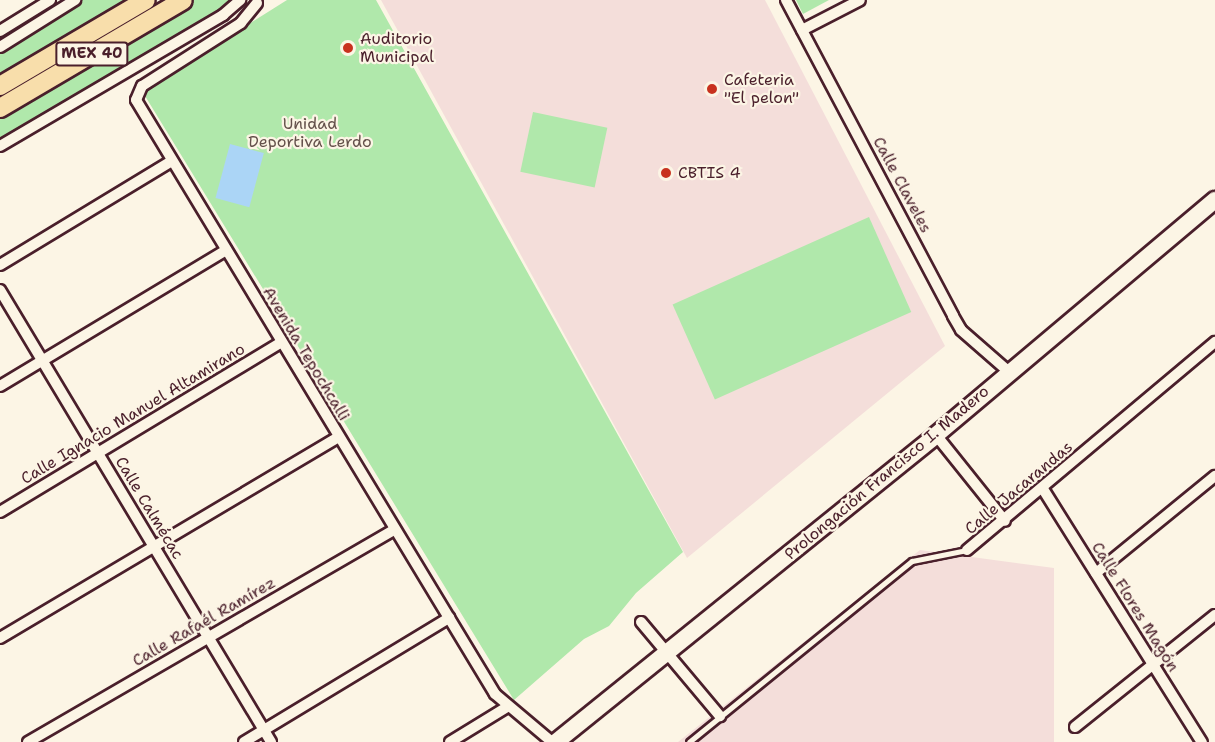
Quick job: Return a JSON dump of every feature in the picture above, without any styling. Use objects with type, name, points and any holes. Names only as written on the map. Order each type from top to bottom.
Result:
[{"type":"main road","name":"MEX 40","points":[[0,86],[146,0]]},
{"type":"main road","name":"MEX 40","points":[[0,108],[183,0]]},
{"type":"main road","name":"Prolongación Francisco I. Madero","points":[[554,742],[936,435],[1008,371],[1212,208]]},
{"type":"street","points":[[0,31],[50,0]]},
{"type":"street","points":[[0,46],[75,0]]},
{"type":"street","points":[[0,146],[223,15],[240,0]]},
{"type":"street","name":"Calle Claveles","points":[[786,0],[952,316],[961,330],[1008,371]]},
{"type":"street","points":[[801,30],[860,0]]},
{"type":"street","name":"Avenida Tepochcalli","points":[[256,3],[241,23],[142,86],[136,100],[495,694],[507,707],[554,742]]},
{"type":"street","points":[[0,265],[172,161]]},
{"type":"street","points":[[0,386],[226,250]]},
{"type":"street","name":"Calle Calmécac","points":[[0,290],[271,742]]},
{"type":"street","name":"Calle Ignacio Manuel Altamirano","points":[[0,512],[282,342]]},
{"type":"street","name":"Calle Jacarandas","points":[[967,550],[1043,489],[1215,342]]},
{"type":"street","points":[[936,435],[1005,520]]},
{"type":"street","points":[[0,638],[153,545],[339,437]]},
{"type":"street","points":[[1096,573],[1215,476]]},
{"type":"street","name":"Calle Flores Magón","points":[[1043,489],[1202,742]]},
{"type":"street","name":"Calle Rafaél Ramírez","points":[[28,742],[395,529]]},
{"type":"street","points":[[1075,727],[1215,615]]},
{"type":"street","points":[[244,742],[450,618]]},
{"type":"street","points":[[641,622],[720,716]]},
{"type":"street","points":[[450,742],[507,707]]},
{"type":"lane","name":"Calle Jacarandas","points":[[689,742],[912,561],[967,550]]},
{"type":"shaded area","name":"CBTIS 4","points":[[381,0],[765,0],[945,346],[687,558]]},
{"type":"shaded area","points":[[920,550],[1054,568],[1054,742],[678,742]]},
{"type":"green space","points":[[81,0],[138,0],[0,83],[0,49]]},
{"type":"green space","points":[[191,0],[235,0],[0,140],[0,110]]},
{"type":"green space","name":"Unidad Deportiva Lerdo","points":[[287,0],[376,0],[683,552],[636,593],[609,626],[584,639],[514,700],[142,91]]},
{"type":"green space","points":[[796,0],[829,0],[803,14]]},
{"type":"green space","points":[[533,112],[607,128],[595,187],[520,172]]},
{"type":"green space","points":[[869,217],[911,312],[715,399],[673,304]]},
{"type":"water","points":[[230,144],[264,153],[249,207],[216,198]]},
{"type":"place","name":"Auditorio Municipal","points":[[348,48]]},
{"type":"place","name":"Cafeteria \"El pelon\"","points":[[712,89]]},
{"type":"place","name":"CBTIS 4","points":[[666,173]]}]
